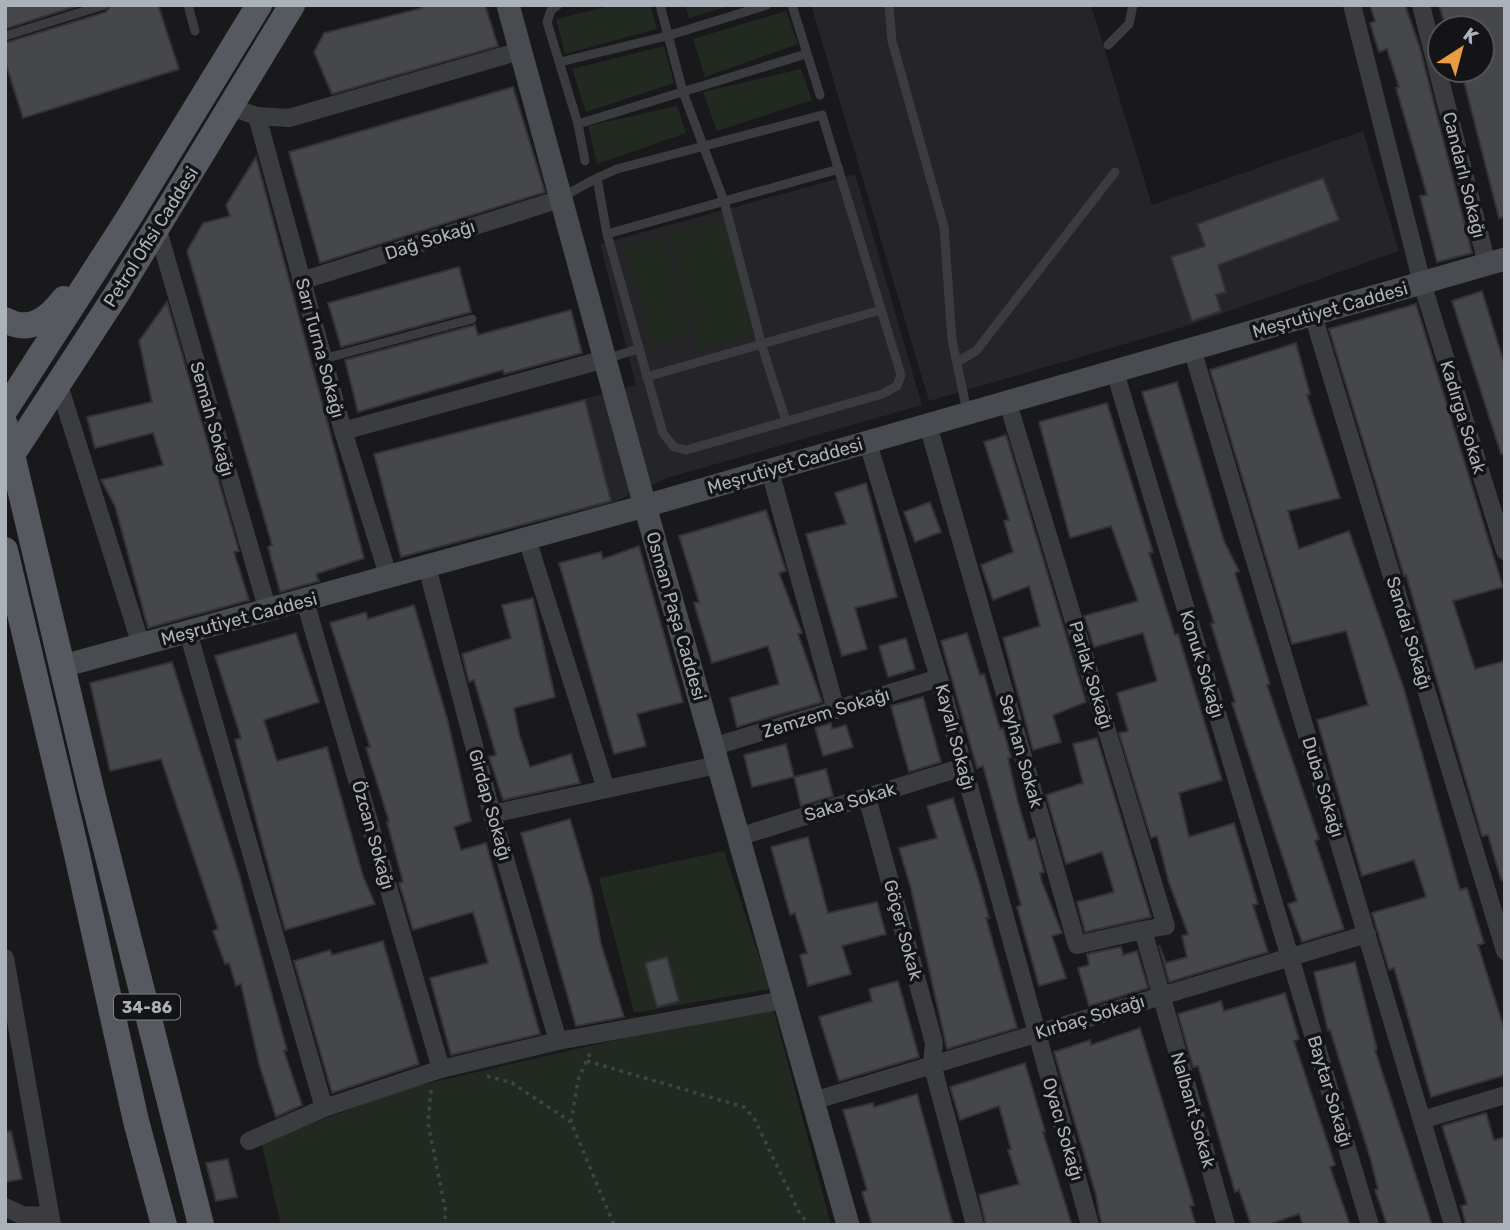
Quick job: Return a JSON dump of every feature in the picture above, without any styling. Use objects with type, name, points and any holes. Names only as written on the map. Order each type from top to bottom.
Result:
[{"type":"main road","name":"Petrol Ofisi Caddesi","points":[[5,410],[128,219],[259,5]]},
{"type":"main road","name":"Petrol Ofisi Caddesi","points":[[9,459],[157,227],[292,5]]},
{"type":"main road","name":"Osman Paşa Caddesi","points":[[508,5],[645,506],[848,1225]]},
{"type":"main road","points":[[5,320],[20,326],[38,324],[53,312],[128,219]]},
{"type":"main road","name":"Meşrutiyet Caddesi","points":[[63,666],[770,471],[1496,262]]},
{"type":"main road","name":"34-86","points":[[5,425],[9,459],[201,1225]]},
{"type":"main road","points":[[5,550],[76,850],[136,1121],[164,1225]]},
{"type":"street","name":"Kadırga Sokak","points":[[1352,5],[1422,283],[1505,551]]},
{"type":"street","name":"Candarlı Sokağı","points":[[1422,5],[1496,262]]},
{"type":"street","points":[[230,107],[257,116],[289,118],[520,51]]},
{"type":"street","name":"Sarı Turna Sokağı","points":[[257,116],[342,431],[389,578]]},
{"type":"street","name":"Dağ Sokağı","points":[[301,281],[560,199]]},
{"type":"street","name":"Semah Sokağı","points":[[157,227],[268,611]]},
{"type":"street","name":"Sandal Sokağı","points":[[1313,315],[1505,951]]},
{"type":"street","name":"Duba Sokağı","points":[[1192,349],[1453,1225]]},
{"type":"street","points":[[342,431],[605,359]]},
{"type":"street","name":"Konuk Sokağı","points":[[1115,372],[1290,956]]},
{"type":"street","points":[[58,382],[141,645]]},
{"type":"street","name":"Parlak Sokağı","points":[[1008,402],[1166,926],[1143,930]]},
{"type":"street","name":"Seyhan Sokak","points":[[928,425],[1077,945],[1143,930]]},
{"type":"street","name":"Kayalı Sokağı","points":[[868,443],[939,678],[1036,1034]]},
{"type":"street","points":[[770,471],[836,710]]},
{"type":"street","points":[[527,539],[606,789]]},
{"type":"street","name":"Girdap Sokağı","points":[[427,567],[492,814],[558,1041]]},
{"type":"street","name":"Özcan Sokağı","points":[[305,601],[441,1069]]},
{"type":"street","points":[[188,632],[324,1108]]},
{"type":"street","name":"Zemzem Sokağı","points":[[492,814],[606,789],[715,756],[836,710],[939,678]]},
{"type":"street","name":"Saka Sokak","points":[[738,837],[963,767]]},
{"type":"street","name":"Göçer Sokak","points":[[867,797],[934,1043],[932,1064],[975,1225]]},
{"type":"street","points":[[1143,930],[1160,996]]},
{"type":"street","name":"Kırbaç Sokağı","points":[[813,1101],[1367,934]]},
{"type":"street","name":"Baytar Sokağı","points":[[1290,956],[1370,1225]]},
{"type":"street","points":[[5,958],[51,1220],[22,1215],[5,1207]]},
{"type":"street","name":"Nalbant Sokak","points":[[1160,996],[1226,1225]]},
{"type":"street","points":[[249,1141],[324,1108],[441,1069],[467,1065],[558,1041],[784,1000]]},
{"type":"street","name":"Oyacı Sokağı","points":[[1036,1034],[1090,1225]]},
{"type":"street","points":[[1422,1120],[1505,1095]]},
{"type":"lane","points":[[5,36],[104,5]]},
{"type":"lane","points":[[188,5],[195,31]]},
{"type":"lane","points":[[558,5],[551,10],[547,22],[578,124],[584,161]]},
{"type":"lane","points":[[660,5],[683,92],[724,201],[762,346],[786,421]]},
{"type":"lane","points":[[559,62],[667,36],[767,5]]},
{"type":"lane","points":[[792,5],[820,96]]},
{"type":"lane","points":[[889,5],[892,41],[944,227],[952,340],[968,414]]},
{"type":"lane","points":[[1108,45],[1129,24],[1133,5]]},
{"type":"lane","points":[[578,124],[806,54]]},
{"type":"lane","points":[[560,199],[597,178],[617,169],[822,115],[901,375],[897,386],[882,394],[686,450],[674,447],[663,432],[646,377],[607,234],[597,178]]},
{"type":"lane","points":[[607,234],[839,169]]},
{"type":"lane","points":[[957,362],[976,351],[1115,172]]},
{"type":"lane","points":[[646,377],[881,310]]},
{"type":"lane","points":[[323,359],[472,319]]},
{"type":"lane","points":[[605,359],[638,349]]},
{"type":"path","points":[[595,1034],[578,1080],[571,1122],[614,1225]]},
{"type":"path","points":[[587,1061],[744,1107],[754,1118],[799,1213],[809,1225]]},
{"type":"path","points":[[467,1065],[480,1075],[512,1083],[571,1122]]},
{"type":"path","points":[[441,1069],[431,1090],[428,1123],[446,1213],[444,1225]]},
{"type":"shaded area","points":[[614,5],[650,5],[657,29],[565,54],[556,19]]},
{"type":"shaded area","points":[[685,5],[733,5],[689,18]]},
{"type":"shaded area","points":[[811,5],[1091,5],[1152,205],[1363,131],[1399,251],[1190,325],[929,401]]},
{"type":"shaded area","points":[[786,11],[798,44],[705,77],[693,39]]},
{"type":"shaded area","points":[[664,46],[674,83],[586,112],[572,69]]},
{"type":"shaded area","points":[[801,69],[812,100],[717,131],[703,92]]},
{"type":"shaded area","points":[[677,106],[686,133],[597,164],[588,126]]},
{"type":"shaded area","points":[[855,174],[922,405],[667,478],[612,503],[401,557],[374,454],[636,385],[600,244]]},
{"type":"shaded area","points":[[733,217],[762,333],[698,349],[669,232]]},
{"type":"shaded area","points":[[665,236],[691,335],[652,345],[626,246]]},
{"type":"shaded area","points":[[724,851],[770,989],[634,1013],[599,878]]},
{"type":"shaded area","points":[[774,1011],[831,1225],[281,1225],[261,1142],[408,1088],[628,1037]]},
{"type":"building","points":[[5,5],[80,5],[5,29]]},
{"type":"building","points":[[111,5],[158,5],[179,69],[23,118],[5,61],[5,43],[106,12]]},
{"type":"building","points":[[421,5],[485,5],[498,46],[332,94],[314,52],[324,33],[422,8]]},
{"type":"building","points":[[1370,5],[1405,5],[1420,48],[1426,84],[1429,84],[1472,253],[1437,262],[1420,196],[1427,195],[1387,49],[1379,52],[1370,23],[1375,21]]},
{"type":"building","points":[[1439,5],[1505,5],[1505,217],[1499,218],[1465,84],[1496,84],[1496,14],[1442,14]]},
{"type":"building","points":[[513,87],[545,192],[320,263],[289,152]]},
{"type":"building","points":[[256,157],[364,558],[316,574],[319,581],[280,592],[268,547],[272,545],[187,251],[203,223],[230,216],[226,205]]},
{"type":"building","points":[[1323,178],[1339,220],[1218,265],[1226,292],[1216,295],[1221,311],[1192,321],[1171,257],[1205,246],[1197,224]]},
{"type":"building","points":[[459,267],[471,312],[341,347],[328,303]]},
{"type":"building","points":[[1482,291],[1505,366],[1505,454],[1501,454],[1452,301]]},
{"type":"building","points":[[167,302],[239,551],[234,552],[249,600],[148,628],[115,506],[101,480],[163,465],[153,433],[95,448],[87,417],[152,402],[139,341]]},
{"type":"building","points":[[1416,304],[1503,587],[1453,601],[1475,669],[1505,661],[1505,879],[1501,880],[1488,835],[1482,836],[1406,575],[1404,576],[1329,329]]},
{"type":"building","points":[[571,310],[582,353],[504,374],[503,370],[358,412],[345,360],[475,325],[478,335]]},
{"type":"building","points":[[1296,343],[1310,394],[1307,395],[1340,498],[1288,511],[1299,549],[1349,531],[1404,689],[1460,890],[1467,888],[1484,943],[1478,945],[1505,1031],[1505,1075],[1431,1097],[1394,968],[1389,970],[1372,913],[1426,897],[1414,860],[1362,876],[1317,720],[1368,705],[1346,631],[1292,644],[1210,370]]},
{"type":"building","points":[[1177,382],[1224,541],[1239,571],[1235,573],[1270,684],[1267,685],[1319,839],[1315,841],[1344,929],[1302,942],[1288,904],[1297,901],[1232,703],[1235,702],[1211,624],[1214,623],[1142,392]]},
{"type":"building","points":[[585,400],[611,501],[401,557],[374,454]]},
{"type":"building","points":[[1107,403],[1153,552],[1149,553],[1175,635],[1178,634],[1222,780],[1179,793],[1189,837],[1234,823],[1258,904],[1253,905],[1268,952],[1169,982],[1159,945],[1166,963],[1187,957],[1182,936],[1188,934],[1169,883],[1157,836],[1151,838],[1119,733],[1128,731],[1117,693],[1157,681],[1143,633],[1094,647],[1084,616],[1138,601],[1111,526],[1070,538],[1039,422]]},
{"type":"building","points":[[1006,435],[1086,702],[1053,715],[1061,742],[1033,750],[1003,638],[1040,626],[1029,586],[993,600],[981,565],[1013,552],[1004,521],[1009,520],[984,442]]},
{"type":"building","points":[[866,483],[897,597],[855,608],[867,649],[842,656],[806,534],[846,524],[835,493]]},
{"type":"building","points":[[930,502],[941,532],[915,542],[904,512]]},
{"type":"building","points":[[766,510],[786,571],[779,573],[802,633],[798,634],[822,702],[737,727],[730,698],[779,684],[768,646],[712,663],[694,603],[699,602],[679,536]]},
{"type":"building","points":[[639,546],[683,702],[637,714],[646,746],[614,754],[559,563],[601,552],[603,559]]},
{"type":"building","points":[[533,598],[555,697],[514,708],[519,734],[530,767],[571,754],[580,783],[503,800],[489,757],[496,755],[474,680],[469,682],[462,654],[511,638],[502,605]]},
{"type":"building","points":[[414,605],[447,718],[471,821],[454,827],[461,850],[486,843],[540,1034],[451,1055],[430,978],[488,963],[473,912],[413,930],[399,883],[403,882],[387,822],[389,821],[366,748],[370,747],[330,623],[366,612],[368,619]]},
{"type":"building","points":[[296,633],[319,702],[264,720],[277,761],[327,747],[363,876],[375,904],[285,930],[235,740],[241,738],[215,656]]},
{"type":"building","points":[[967,633],[980,675],[984,674],[1000,729],[1003,728],[1018,802],[1029,840],[1035,838],[1044,872],[1040,873],[1042,882],[1062,933],[1052,936],[1066,978],[1039,986],[1017,907],[1021,905],[983,766],[977,768],[941,641]]},
{"type":"building","points":[[906,638],[915,669],[888,677],[879,646]]},
{"type":"building","points":[[172,662],[239,874],[287,1050],[284,1051],[302,1105],[276,1117],[259,1064],[241,984],[236,986],[229,963],[225,964],[213,931],[218,929],[161,759],[110,771],[90,683]]},
{"type":"building","points":[[923,697],[941,762],[909,772],[891,706]]},
{"type":"building","points":[[831,723],[832,729],[846,725],[853,747],[823,756],[815,728]]},
{"type":"building","points":[[1097,738],[1151,917],[1085,932],[1077,902],[1114,892],[1102,852],[1066,864],[1046,795],[1083,783],[1073,744]]},
{"type":"building","points":[[786,744],[794,777],[752,787],[744,755]]},
{"type":"building","points":[[826,769],[833,796],[801,806],[794,777]]},
{"type":"building","points":[[953,798],[979,881],[989,918],[986,918],[1017,1028],[947,1049],[911,889],[899,848],[937,838],[927,806]]},
{"type":"building","points":[[570,819],[592,893],[601,944],[624,1017],[576,1026],[521,833]]},
{"type":"building","points":[[808,837],[828,913],[877,902],[886,934],[842,946],[851,974],[808,986],[800,955],[807,953],[795,913],[790,915],[771,847]]},
{"type":"building","points":[[383,941],[419,1064],[332,1093],[294,961],[330,950],[332,955]]},
{"type":"building","points":[[1121,947],[1123,955],[1137,951],[1148,988],[1089,1006],[1078,968],[1089,965],[1087,954]]},
{"type":"building","points":[[667,957],[679,1001],[657,1007],[645,963]]},
{"type":"building","points":[[1355,962],[1377,1049],[1375,1050],[1432,1225],[1387,1225],[1375,1190],[1378,1189],[1371,1161],[1330,1030],[1328,1031],[1314,972]]},
{"type":"building","points":[[898,981],[919,1057],[839,1081],[819,1017],[872,1001],[869,989]]},
{"type":"building","points":[[1285,993],[1299,1039],[1294,1041],[1335,1165],[1330,1167],[1350,1225],[1303,1225],[1299,1214],[1267,1225],[1251,1225],[1239,1190],[1235,1192],[1198,1066],[1193,1067],[1178,1014],[1221,1001],[1224,1011]]},
{"type":"building","points":[[1140,1028],[1194,1205],[1190,1206],[1196,1225],[1102,1225],[1096,1195],[1054,1052],[1090,1040],[1091,1045]]},
{"type":"building","points":[[1025,1063],[1072,1225],[986,1225],[979,1195],[1019,1184],[1008,1150],[1011,1149],[999,1106],[960,1120],[950,1087]]},
{"type":"building","points":[[917,1094],[953,1225],[872,1225],[862,1192],[867,1190],[843,1110],[873,1103],[874,1107]]},
{"type":"building","points":[[1486,1113],[1494,1140],[1505,1137],[1505,1225],[1466,1225],[1461,1206],[1467,1204],[1442,1126]]},
{"type":"building","points":[[11,1131],[22,1179],[5,1182],[5,1132]]},
{"type":"building","points":[[228,1159],[237,1197],[216,1201],[206,1163]]}]
